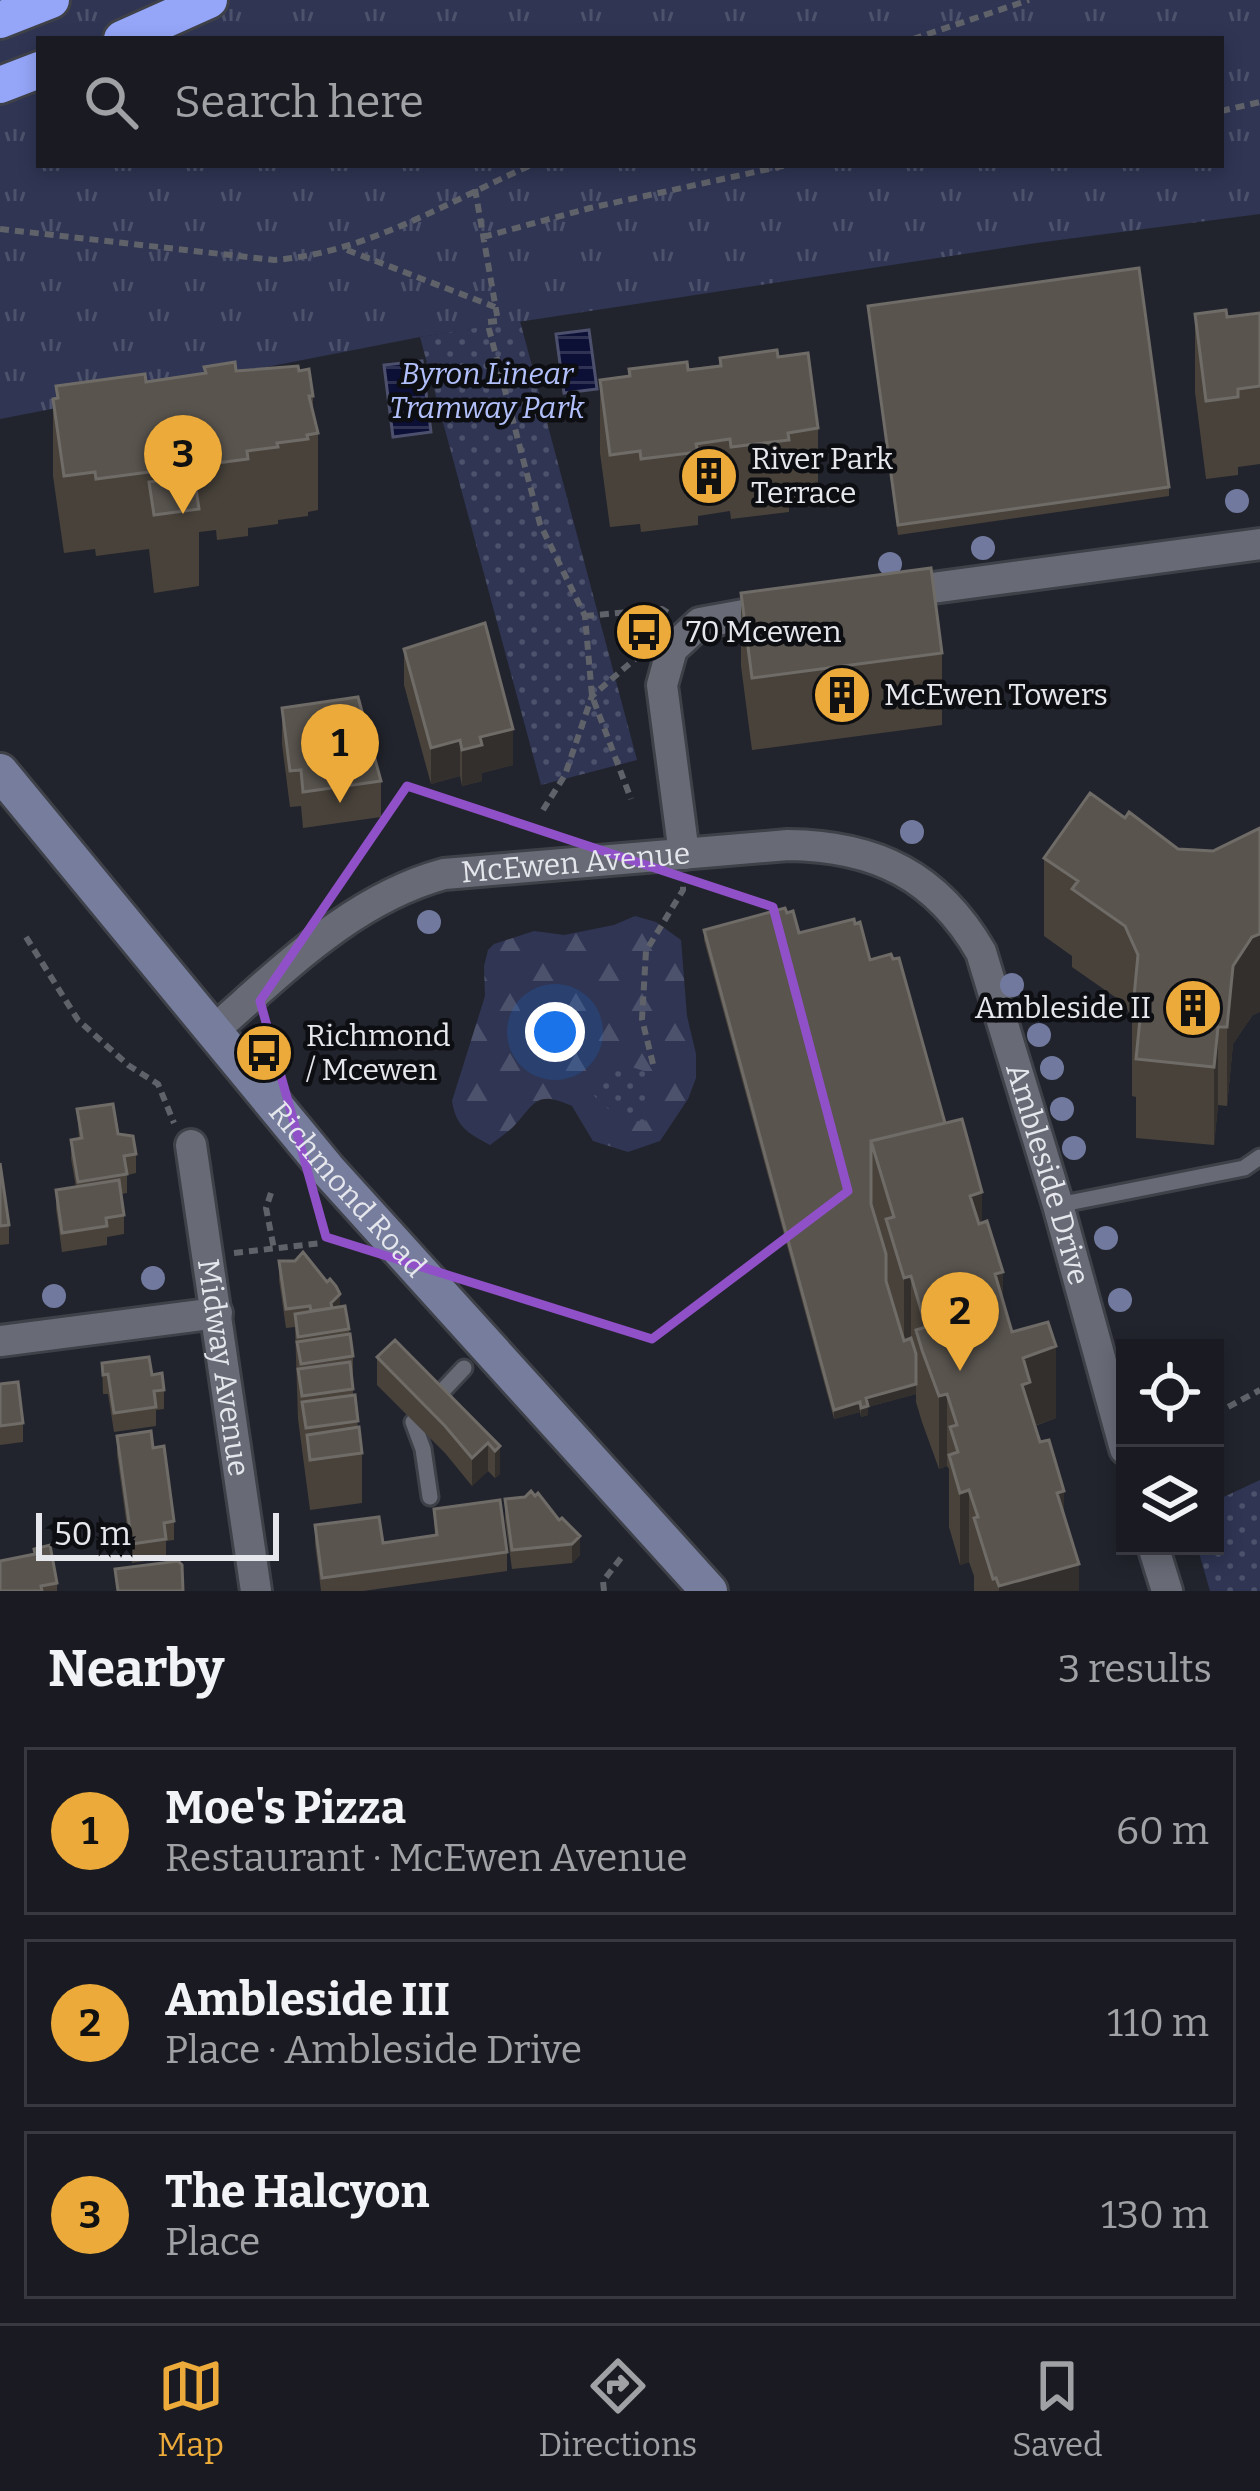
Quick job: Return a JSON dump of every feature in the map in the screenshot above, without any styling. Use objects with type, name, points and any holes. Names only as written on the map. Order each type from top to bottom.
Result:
[{"type":"highway","points":[[0,20],[51,0]]},
{"type":"highway","points":[[129,36],[209,0]]},
{"type":"highway","points":[[0,85],[36,71]]},
{"type":"main road","name":"Richmond Road","points":[[0,772],[327,1169],[710,1591]]},
{"type":"street","points":[[869,597],[1260,544]]},
{"type":"street","points":[[694,628],[716,617],[804,605]]},
{"type":"street","name":"McEwen Avenue","points":[[213,1031],[339,925],[420,880],[482,868],[684,854],[662,685],[672,649],[694,628]]},
{"type":"street","name":"Ambleside Drive","points":[[684,854],[788,845],[842,848],[896,867],[937,893],[958,915],[981,952],[1124,1447]]},
{"type":"street","name":"Midway Avenue","points":[[191,1145],[256,1591]]},
{"type":"street","points":[[0,1341],[217,1313]]},
{"type":"street","points":[[1156,1555],[1167,1591]]},
{"type":"lane","points":[[1058,1205],[1244,1168],[1260,1157]]},
{"type":"lane","points":[[430,1403],[464,1368]]},
{"type":"lane","points":[[413,1422],[423,1449],[430,1498]]},
{"type":"path","points":[[922,36],[1029,0]]},
{"type":"path","points":[[1224,110],[1260,102]]},
{"type":"path","points":[[0,229],[274,260],[316,256],[524,168]]},
{"type":"path","points":[[483,237],[773,168]]},
{"type":"path","points":[[476,190],[498,321],[488,322],[489,329],[549,548],[585,616],[592,696],[632,799]]},
{"type":"path","points":[[344,248],[496,307]]},
{"type":"path","points":[[585,616],[662,609],[694,628]]},
{"type":"path","points":[[655,625],[662,609]]},
{"type":"path","points":[[543,810],[565,775],[592,696],[639,656]]},
{"type":"path","points":[[652,1064],[642,1019],[646,951],[682,890],[684,854]]},
{"type":"path","points":[[26,937],[78,1020],[128,1065],[158,1084],[172,1120],[191,1145]]},
{"type":"path","points":[[271,1192],[266,1208],[274,1249]]},
{"type":"path","points":[[230,1253],[322,1243]]},
{"type":"path","points":[[1224,1409],[1260,1390]]},
{"type":"path","points":[[604,1591],[603,1581],[621,1558]]},
{"type":"highlighted area","points":[[407,786],[773,907],[848,1191],[652,1339],[326,1237],[260,1001]]},
{"type":"green space","points":[[0,0],[1260,0],[1260,214],[1036,243],[420,337],[0,419]]},
{"type":"green space","name":"Byron Linear Tramway Park","points":[[520,321],[637,760],[541,785],[420,337]]},
{"type":"green space","points":[[635,916],[656,922],[681,940],[687,1016],[696,1054],[696,1078],[688,1099],[660,1141],[628,1152],[593,1141],[572,1106],[551,1099],[538,1101],[490,1145],[469,1133],[452,1101],[485,996],[488,950],[534,931],[564,935]]},
{"type":"green space","points":[[616,1062],[647,1072],[652,1105],[645,1122],[615,1113],[591,1092],[593,1082]]},
{"type":"green space","points":[[1260,1480],[1260,1591],[1210,1591],[1200,1555],[1224,1555],[1224,1497]]},
{"type":"shaded area","points":[[589,330],[597,389],[564,393],[556,334]]},
{"type":"shaded area","points":[[422,361],[431,432],[393,437],[384,365]]},
{"type":"building","points":[[1139,268],[1169,487],[898,525],[868,306]]},
{"type":"building","points":[[1226,310],[1227,317],[1260,313],[1260,386],[1238,389],[1238,397],[1206,401],[1195,314]]},
{"type":"building","points":[[777,350],[778,357],[808,353],[818,428],[788,433],[789,440],[731,447],[730,439],[696,444],[698,452],[641,459],[640,451],[610,455],[600,380],[630,376],[629,369],[687,362],[688,370],[721,366],[720,358]]},
{"type":"building","points":[[235,362],[236,371],[309,369],[313,396],[309,396],[318,433],[277,443],[278,447],[247,451],[248,459],[217,463],[216,453],[182,457],[185,477],[194,475],[199,509],[154,515],[149,482],[163,480],[160,461],[155,461],[157,471],[96,479],[95,472],[64,476],[53,399],[58,398],[56,386],[145,374],[146,382],[206,373],[204,367]]},
{"type":"building","points":[[931,568],[942,653],[752,678],[741,593]]},
{"type":"building","points":[[485,623],[513,729],[480,737],[482,745],[462,750],[460,740],[431,748],[404,649]]},
{"type":"building","points":[[358,697],[381,781],[303,792],[301,770],[290,771],[282,708]]},
{"type":"building","points":[[1090,793],[1125,818],[1129,812],[1178,849],[1213,851],[1260,828],[1260,934],[1252,937],[1233,966],[1227,1027],[1218,1027],[1214,1067],[1136,1059],[1140,1019],[1132,1018],[1138,955],[1125,926],[1072,889],[1078,881],[1044,858]]},
{"type":"building","points":[[785,908],[787,913],[793,911],[799,933],[854,919],[855,924],[860,922],[870,960],[891,954],[899,958],[945,1123],[871,1141],[871,1204],[904,1341],[911,1338],[916,1354],[916,1384],[866,1398],[868,1406],[861,1408],[860,1402],[834,1410],[704,930]]},
{"type":"building","points":[[113,1104],[118,1134],[133,1136],[136,1154],[124,1156],[127,1174],[78,1182],[71,1140],[82,1138],[77,1109]]},
{"type":"building","points":[[962,1119],[982,1192],[970,1196],[979,1224],[987,1221],[1003,1272],[995,1274],[1012,1332],[1048,1322],[1056,1346],[1023,1358],[1030,1382],[1022,1385],[1040,1442],[1049,1440],[1064,1491],[1057,1493],[1079,1564],[999,1586],[993,1579],[969,1490],[960,1493],[949,1455],[958,1452],[950,1427],[957,1425],[947,1394],[939,1396],[922,1350],[916,1330],[926,1327],[911,1276],[904,1278],[886,1219],[894,1217],[871,1141]]},
{"type":"building","points":[[0,1163],[9,1225],[0,1226]]},
{"type":"building","points":[[119,1180],[124,1215],[106,1218],[107,1226],[62,1233],[56,1190]]},
{"type":"building","points":[[303,1252],[327,1282],[330,1279],[336,1286],[340,1294],[332,1308],[286,1309],[279,1261],[295,1261]]},
{"type":"building","points":[[345,1306],[349,1329],[298,1337],[295,1314]]},
{"type":"building","points":[[350,1334],[353,1356],[301,1364],[297,1342]]},
{"type":"building","points":[[395,1340],[500,1446],[495,1451],[488,1443],[472,1458],[377,1357]]},
{"type":"building","points":[[149,1357],[152,1375],[162,1373],[164,1390],[154,1391],[156,1407],[114,1413],[102,1363]]},
{"type":"building","points":[[350,1362],[353,1389],[302,1396],[298,1369]]},
{"type":"building","points":[[18,1382],[23,1423],[0,1426],[0,1384]]},
{"type":"building","points":[[355,1395],[358,1421],[306,1428],[302,1402]]},
{"type":"building","points":[[359,1427],[362,1453],[310,1460],[307,1435]]},
{"type":"building","points":[[151,1431],[153,1448],[164,1446],[174,1521],[164,1523],[166,1539],[132,1544],[117,1436]]},
{"type":"building","points":[[531,1491],[580,1536],[572,1544],[512,1550],[505,1499],[525,1497]]},
{"type":"building","points":[[500,1500],[507,1552],[322,1578],[315,1525],[379,1517],[383,1543],[437,1535],[434,1509]]},
{"type":"building","points":[[50,1545],[57,1583],[41,1586],[42,1591],[0,1591],[0,1561],[35,1554],[34,1549]]},
{"type":"building","points":[[178,1561],[183,1591],[118,1591],[115,1569]]},
{"type":"place","name":"River Park Terrace","points":[[709,476]]},
{"type":"place","name":"The Halcyon","points":[[183,514]]},
{"type":"place","name":"70 Mcewen","points":[[644,632]]},
{"type":"place","name":"McEwen Towers","points":[[842,695]]},
{"type":"place","name":"Moe's Pizza","points":[[340,803]]},
{"type":"place","name":"Ambleside II","points":[[1193,1008]]},
{"type":"place","name":"Richmond / Mcewen","points":[[264,1053]]},
{"type":"place","name":"Ambleside III","points":[[960,1371]]}]
